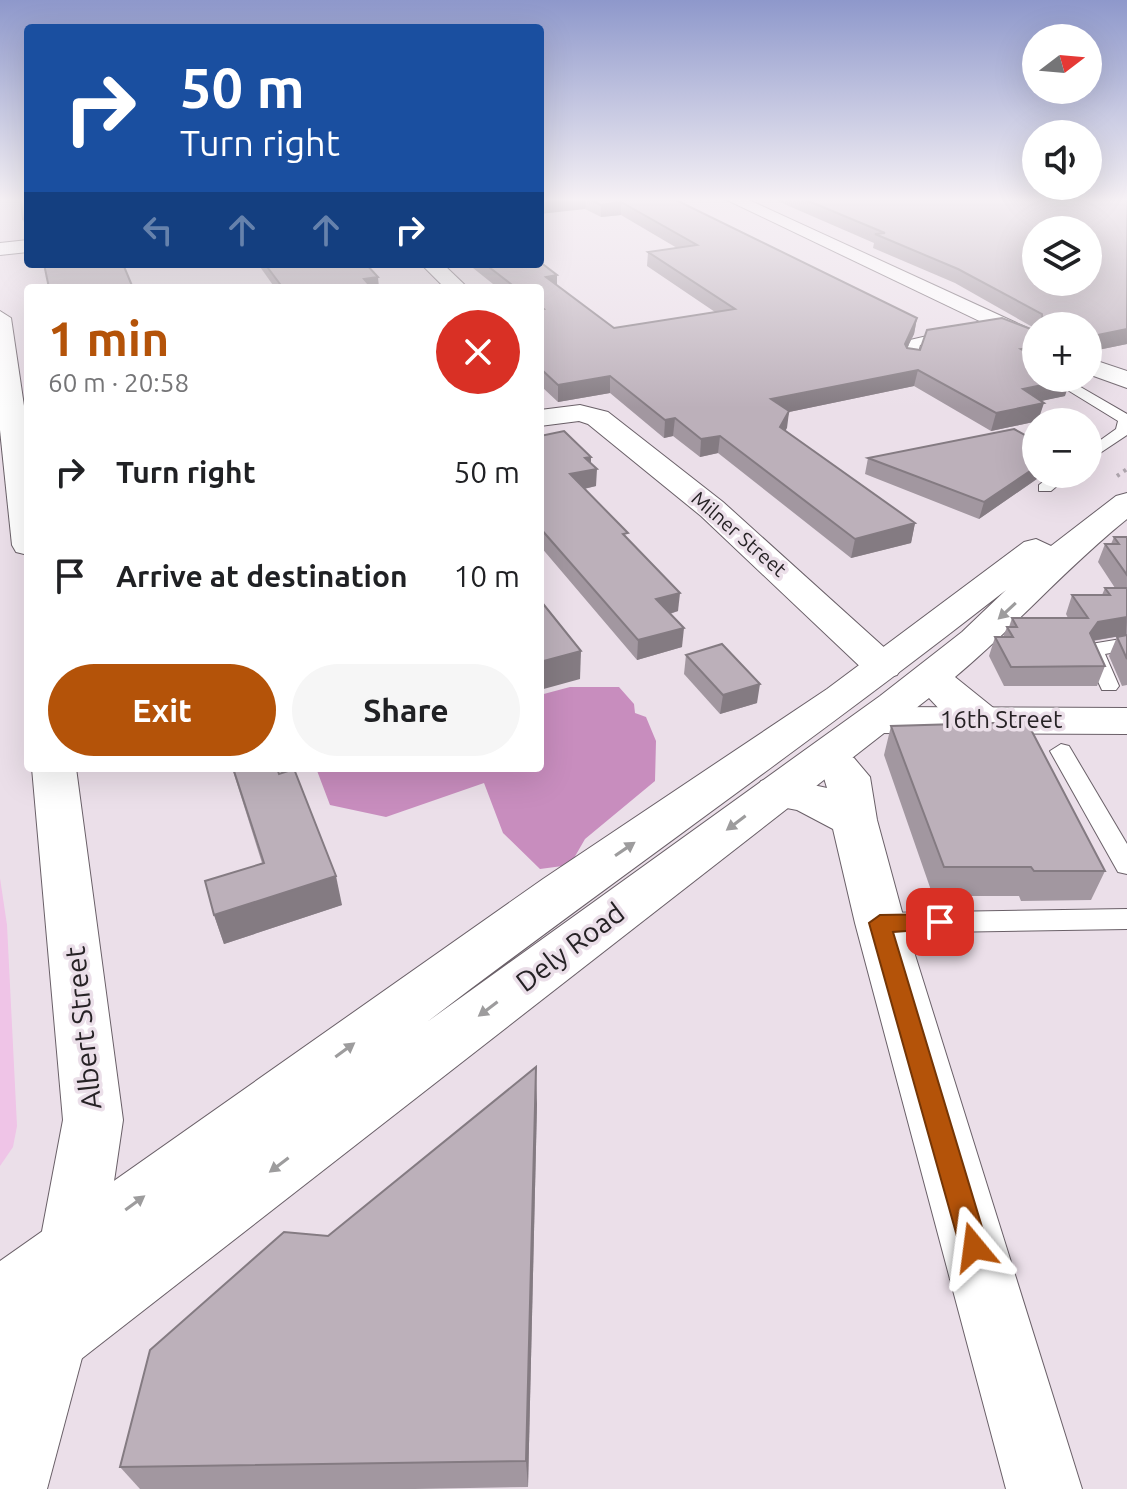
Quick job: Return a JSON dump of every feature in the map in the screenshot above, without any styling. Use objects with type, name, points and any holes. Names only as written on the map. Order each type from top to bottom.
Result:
[{"type":"main road","name":"Dely Road","points":[[27,1318],[775,777],[883,667],[1127,480]]},
{"type":"main road","name":"Dely Road","points":[[0,1376],[27,1318],[72,1249],[561,893],[875,720],[976,640],[1067,550],[1127,503]]},
{"type":"main road","points":[[931,676],[953,700],[981,720]]},
{"type":"main road","points":[[775,777],[834,724],[875,720]]},
{"type":"street","points":[[437,269],[453,284]]},
{"type":"street","points":[[883,269],[1022,335]]},
{"type":"street","points":[[0,318],[24,504]]},
{"type":"street","points":[[1102,370],[1127,380]]},
{"type":"street","name":"Milner Street","points":[[544,418],[586,413],[598,418],[712,509],[883,667]]},
{"type":"street","name":"16th Street","points":[[875,720],[1120,715]]},
{"type":"street","name":"Albert Street","points":[[54,772],[93,1120],[72,1249]]},
{"type":"street","points":[[775,777],[854,820],[880,923],[1044,1489]]},
{"type":"street","points":[[9,1489],[27,1318]]},
{"type":"lane","points":[[910,361],[917,340],[1001,325]]},
{"type":"lane","points":[[1079,392],[1125,419],[1123,431],[1102,446]]},
{"type":"lane","points":[[1120,715],[1095,654],[1098,648],[1127,644]]},
{"type":"lane","points":[[1061,751],[1127,865]]},
{"type":"lane","points":[[880,923],[1127,919]]},
{"type":"shaded area","points":[[570,687],[619,687],[634,704],[635,713],[646,717],[656,741],[655,781],[585,839],[570,865],[540,869],[503,833],[484,783],[386,817],[330,805],[318,772],[544,772],[544,694]]},
{"type":"shaded area","points":[[0,878],[7,925],[17,1126],[13,1147],[0,1166]]},
{"type":"building","points":[[45,269],[125,269],[131,284],[48,284]]},
{"type":"building","points":[[269,269],[371,269],[378,277],[364,279],[368,284],[280,284]]},
{"type":"building","points":[[492,269],[550,269],[557,275],[546,277],[614,328],[735,309],[675,269],[818,269],[917,318],[905,344],[907,348],[920,350],[927,330],[1002,318],[1022,326],[1022,392],[1028,392],[1044,403],[996,413],[918,370],[771,399],[789,411],[780,427],[915,523],[855,539],[720,436],[701,439],[675,418],[665,420],[610,376],[558,385],[544,372],[544,284],[511,284]]},
{"type":"building","points":[[959,269],[1022,269],[1022,296],[1102,296],[1102,269],[1127,269],[1127,329],[1102,334],[1102,312],[1038,312]]},
{"type":"building","points":[[1014,429],[1022,433],[1022,476],[984,502],[868,458]]},
{"type":"building","points":[[564,431],[591,457],[585,458],[597,469],[570,474],[628,533],[623,534],[680,593],[656,599],[684,628],[638,640],[544,533],[544,435]]},
{"type":"building","points":[[1114,537],[1127,537],[1127,575],[1105,544],[1119,544]]},
{"type":"building","points":[[1105,588],[1127,588],[1127,617],[1098,622],[1090,633],[1105,666],[1011,667],[995,637],[1013,637],[1007,627],[1017,627],[1012,618],[1088,618],[1072,595],[1110,595]]},
{"type":"building","points":[[544,605],[581,651],[544,661]]},
{"type":"building","points":[[1127,635],[1127,659],[1117,637]]},
{"type":"building","points":[[722,644],[760,684],[723,695],[686,655]]},
{"type":"building","points":[[1027,722],[1105,871],[944,867],[891,726]]},
{"type":"building","points":[[234,772],[295,772],[336,876],[214,915],[205,881],[264,863]]},
{"type":"building","points":[[536,1067],[526,1461],[120,1467],[150,1350],[284,1232],[328,1236]]},
{"type":"route","points":[[940,922],[880,923],[974,1247]]}]
